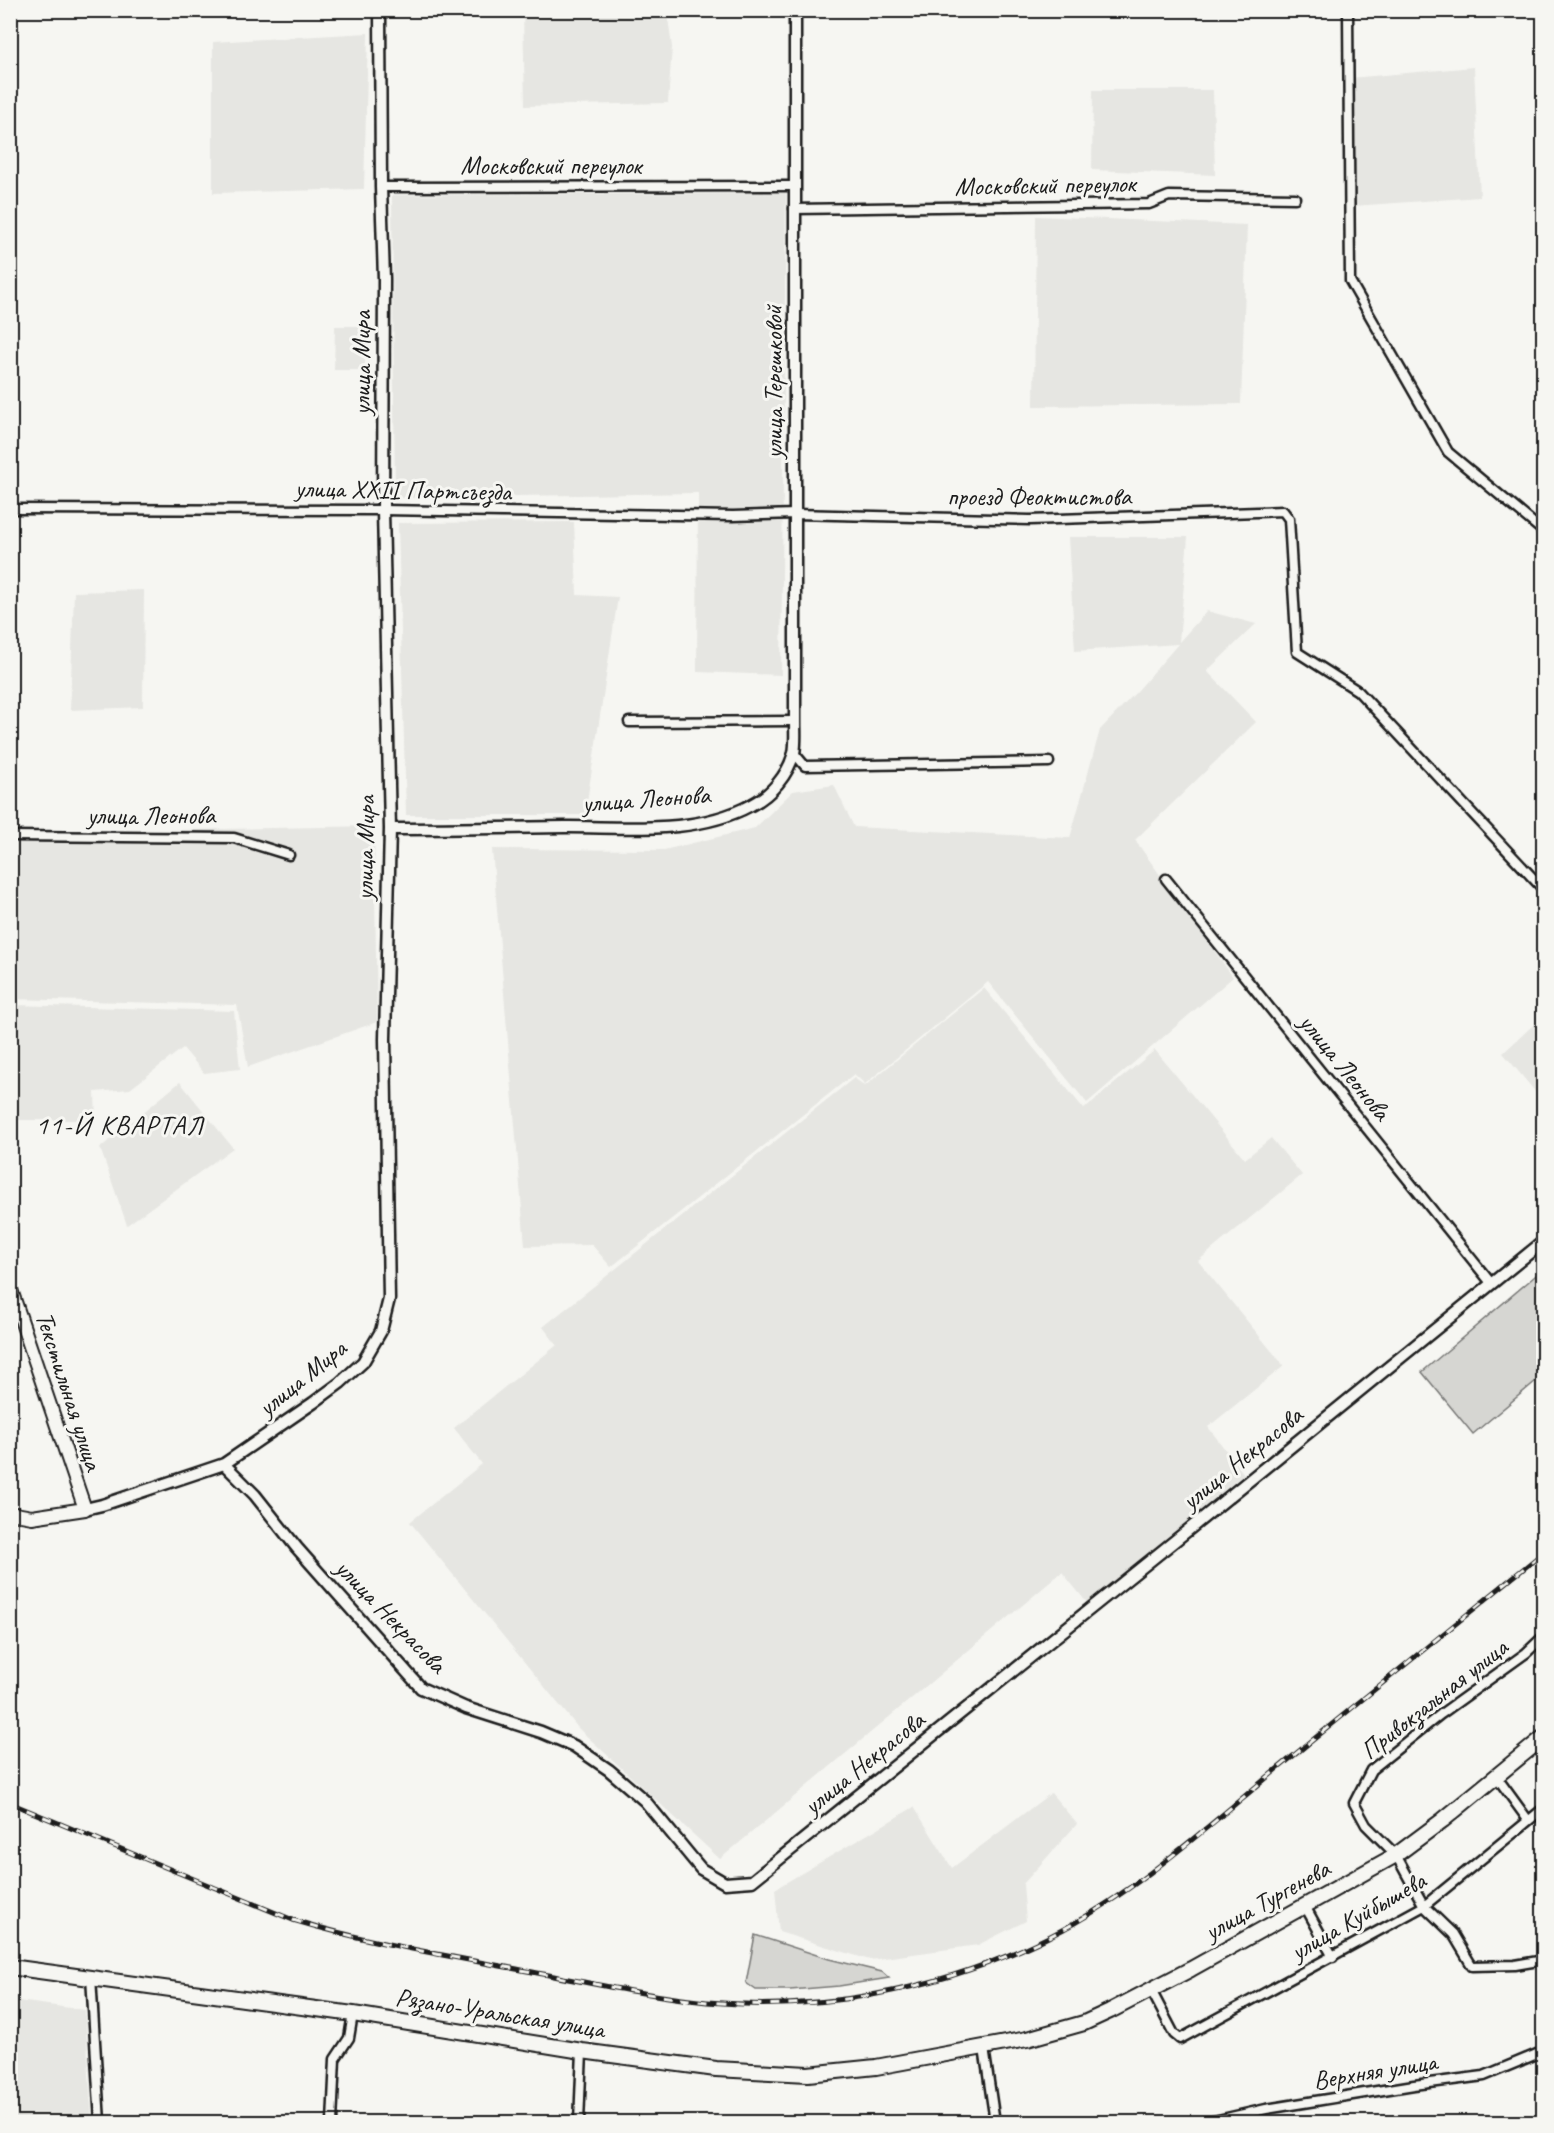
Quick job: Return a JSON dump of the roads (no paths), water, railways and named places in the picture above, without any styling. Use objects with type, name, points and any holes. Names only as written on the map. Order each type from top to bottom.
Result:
[{"type":"main road","name":"Текстильная улица","points":[[10,1287],[85,1509]]},
{"type":"main road","points":[[10,1513],[32,1517],[85,1509]]},
{"type":"main road","name":"улица Тургенева","points":[[984,2048],[1028,2039],[1084,2023],[1151,1990],[1305,1906],[1395,1855],[1443,1820],[1544,1737]]},
{"type":"main road","name":"Рязано-Уральская улица","points":[[10,1966],[353,2014],[582,2051],[716,2069],[808,2074],[876,2067],[984,2048]]},
{"type":"street","name":"улица Мира","points":[[85,1509],[224,1464],[340,1383],[363,1362],[381,1331],[389,1299],[385,1039],[390,829],[383,510],[384,279],[380,10]]},
{"type":"street","name":"улица Терешковой","points":[[794,753],[795,10]]},
{"type":"street","points":[[1347,10],[1350,281],[1448,452],[1544,532]]},
{"type":"street","name":"Московский переулок","points":[[381,187],[794,186]]},
{"type":"street","name":"Московский переулок","points":[[794,209],[1149,204],[1169,196],[1295,198]]},
{"type":"street","name":"улица XXII Партсъезда","points":[[10,509],[383,510],[734,516],[795,514]]},
{"type":"street","name":"проезд Феоктистова","points":[[795,514],[1029,520],[1283,511],[1289,519],[1297,652],[1358,691],[1544,890]]},
{"type":"street","points":[[629,722],[795,722]]},
{"type":"street","points":[[794,753],[805,766],[1049,762]]},
{"type":"street","name":"улица Леонова","points":[[390,829],[657,826],[704,822],[729,815],[753,804],[771,790],[784,775],[794,753]]},
{"type":"street","name":"улица Леонова","points":[[10,836],[234,838],[289,855]]},
{"type":"street","name":"улица Леонова","points":[[1166,879],[1491,1283]]},
{"type":"street","name":"улица Некрасова","points":[[224,1464],[255,1495],[297,1548],[421,1688],[466,1708],[541,1732],[574,1746],[609,1770],[645,1801],[700,1869],[725,1883],[752,1881],[1544,1241]]},
{"type":"street","name":"Привокзальная улица","points":[[1395,1855],[1366,1825],[1354,1803],[1371,1770],[1441,1714],[1526,1653],[1544,1636]]},
{"type":"street","points":[[1496,1776],[1528,1820]]},
{"type":"street","name":"улица Куйбышева","points":[[1151,1990],[1174,2034],[1180,2039],[1424,1906],[1544,1808]]},
{"type":"street","points":[[1395,1855],[1424,1906],[1453,1934],[1472,1966],[1515,1965],[1544,1960]]},
{"type":"street","points":[[1305,1906],[1333,1957]]},
{"type":"street","points":[[91,1977],[100,2122]]},
{"type":"street","points":[[333,2122],[335,2059],[349,2038],[353,2014]]},
{"type":"street","points":[[984,2048],[995,2122]]},
{"type":"street","points":[[579,2122],[582,2051]]},
{"type":"street","name":"Верхняя улица","points":[[1209,2122],[1277,2107],[1484,2076],[1544,2051]]},
{"type":"railway","points":[[10,1803],[293,1920],[380,1942],[617,1988],[707,2002],[792,2004],[876,1994],[957,1974],[997,1960],[1069,1926],[1131,1887],[1191,1841],[1544,1552]]},
{"type":"district","name":"11-Й КВАРТАЛ","points":[[120,1125]]}]
